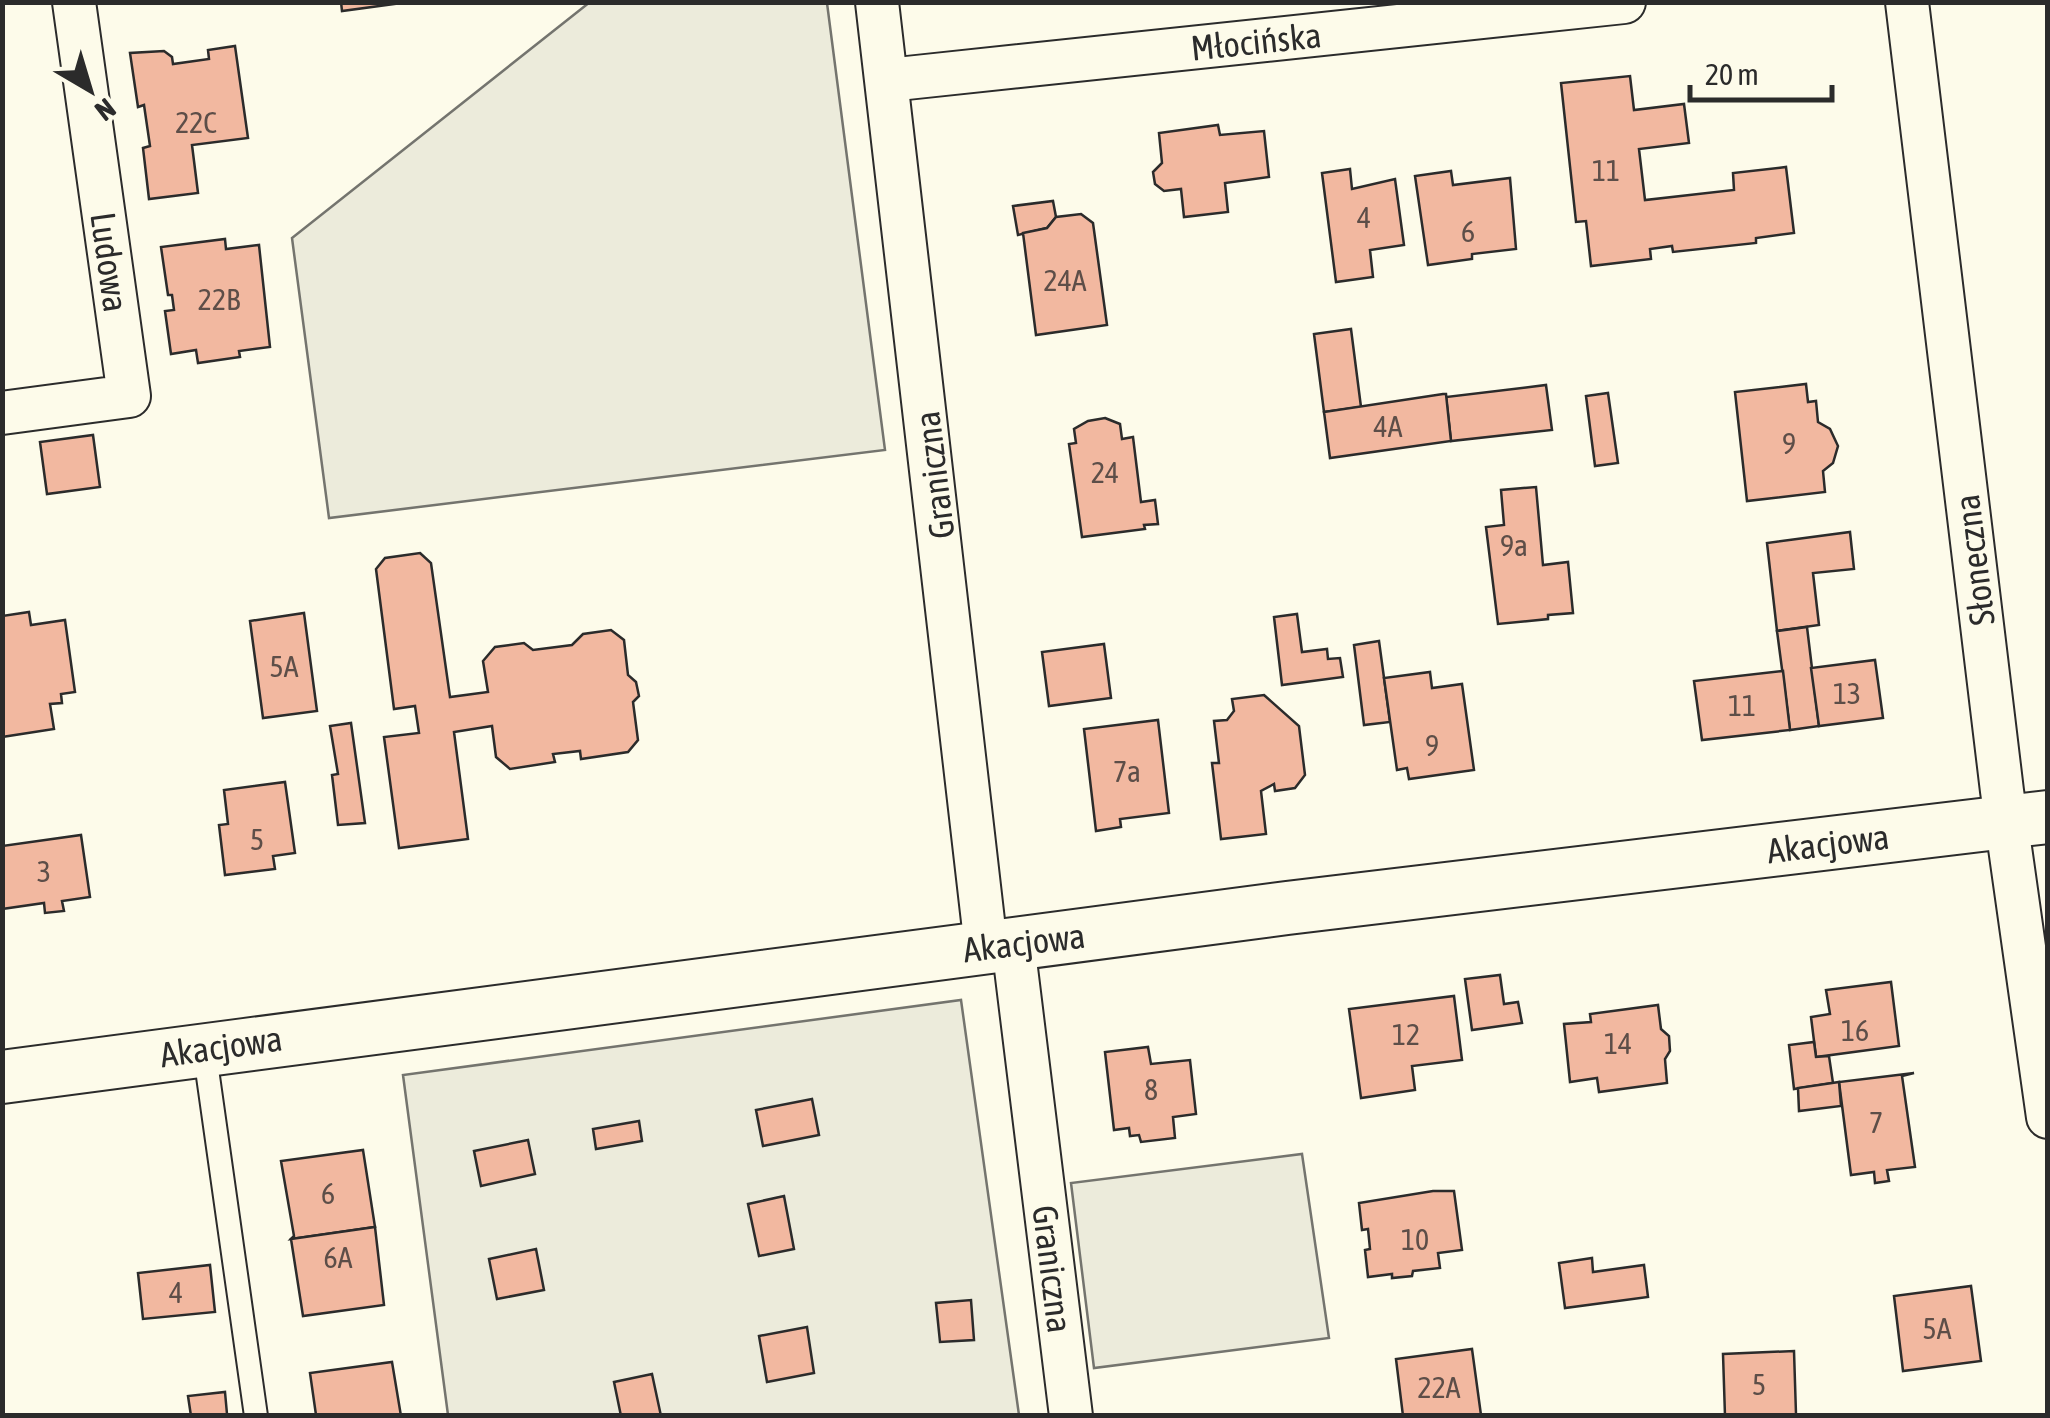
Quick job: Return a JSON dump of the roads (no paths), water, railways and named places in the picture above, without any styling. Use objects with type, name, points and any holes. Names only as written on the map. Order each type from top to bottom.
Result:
[{"type":"street","name":"Ludowa","points":[[2,413],[129,396],[74,2]]},
{"type":"street","name":"Graniczna","points":[[877,2],[1000,945],[1071,1416]]},
{"type":"street","name":"Młocińska","points":[[888,80],[1624,2]]},
{"type":"street","name":"Słoneczna","points":[[1907,2],[2027,819],[2048,1116]]},
{"type":"street","name":"Akacjowa","points":[[2,1077],[1000,945],[2027,819]]},
{"type":"lane","points":[[204,1048],[256,1416]]}]
